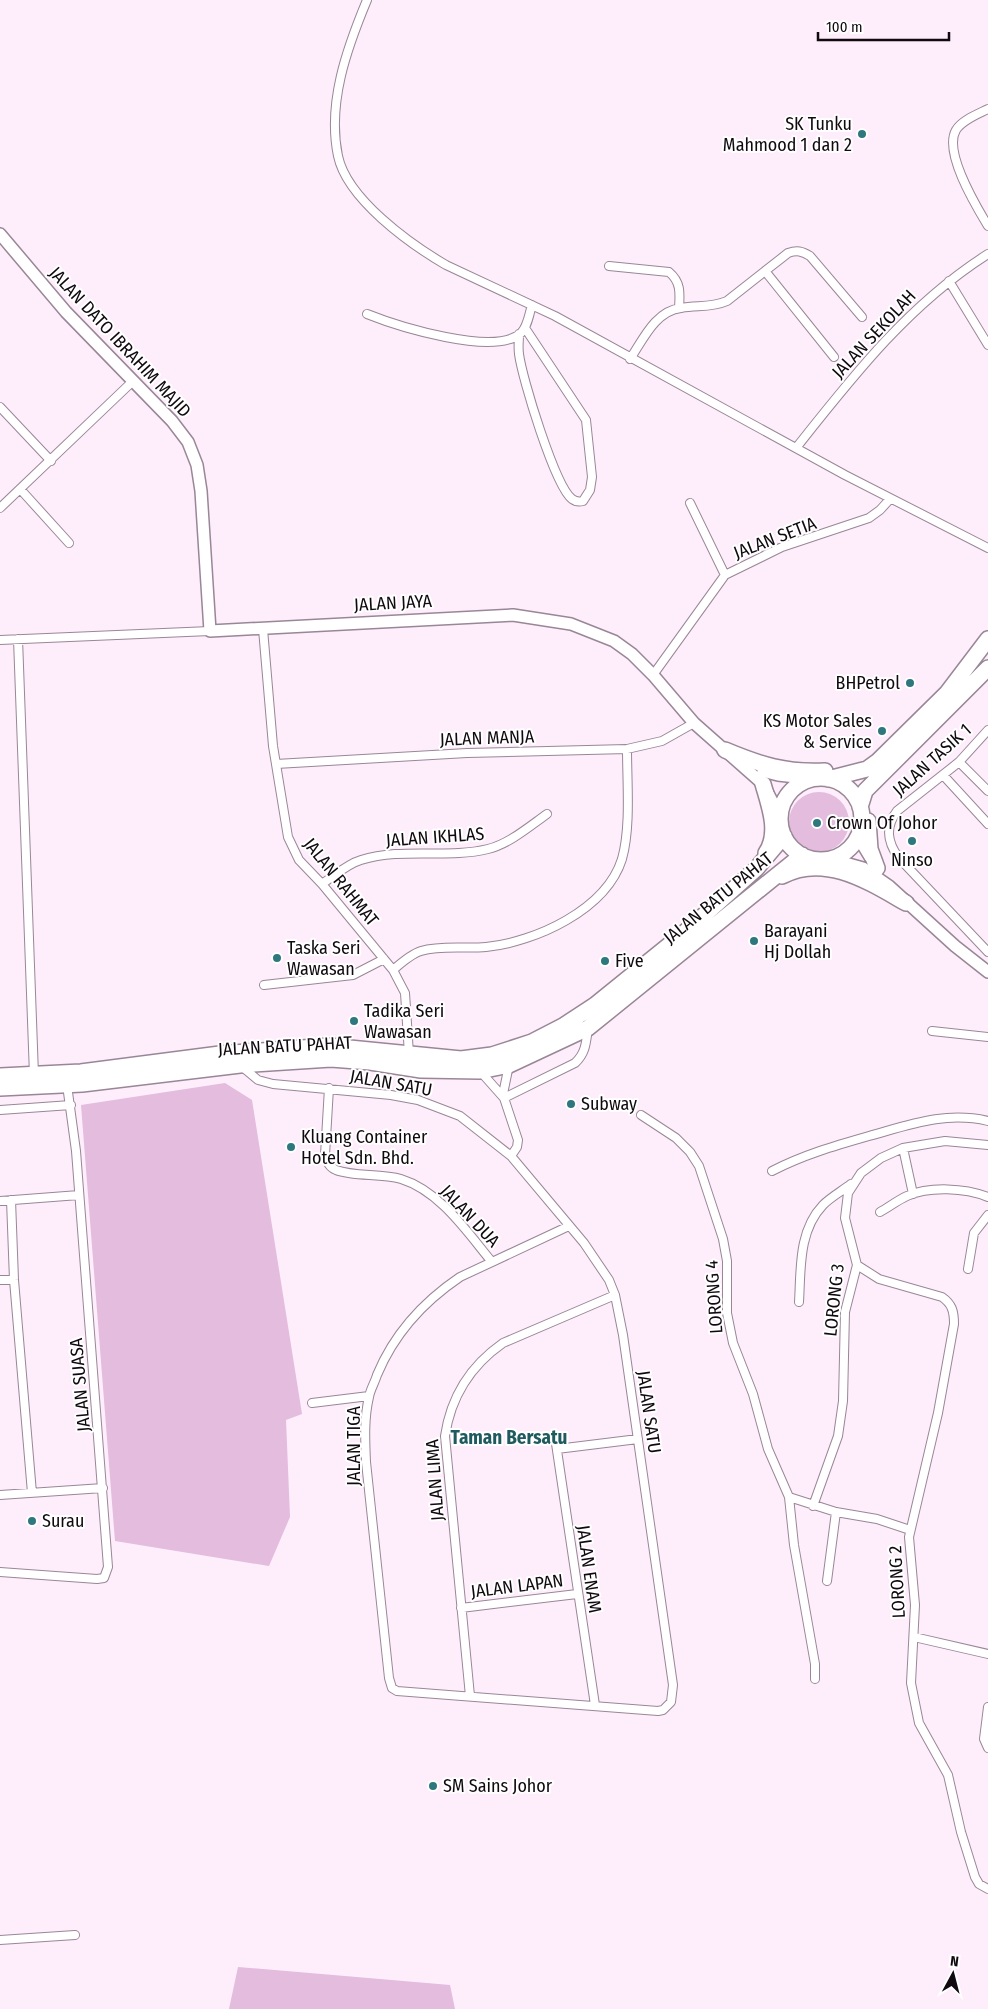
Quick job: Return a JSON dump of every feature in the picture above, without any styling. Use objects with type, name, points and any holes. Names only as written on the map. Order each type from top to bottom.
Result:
[{"type":"highway","points":[[988,639],[947,693],[891,749],[867,770],[802,783],[791,792],[784,803],[780,816],[784,836],[792,847],[802,855],[821,860],[831,859],[851,847],[858,837],[861,827],[860,807],[865,791],[988,668]]},
{"type":"highway","points":[[730,755],[784,771],[811,772],[837,770],[862,764],[891,749]]},
{"type":"highway","points":[[821,779],[848,789],[860,807]]},
{"type":"highway","points":[[876,780],[869,806],[868,838],[877,868]]},
{"type":"highway","points":[[756,869],[769,849],[772,837],[771,810],[762,784]]},
{"type":"highway","name":"JALAN BATU PAHAT","points":[[0,1076],[81,1072],[220,1054],[329,1046],[461,1059],[492,1055],[532,1042],[563,1026],[595,1005],[684,933],[756,869],[784,836]]},
{"type":"highway","name":"JALAN BATU PAHAT","points":[[0,1088],[67,1085],[240,1065],[330,1059],[370,1062],[421,1070],[480,1071],[509,1065],[588,1028],[802,855]]},
{"type":"highway","points":[[759,889],[791,872],[804,868],[831,869],[863,879],[906,903]]},
{"type":"street","points":[[367,0],[351,43],[338,91],[336,143],[338,157],[344,171],[355,190],[369,206],[431,256],[461,273],[532,305],[890,499],[988,548]]},
{"type":"street","points":[[988,109],[964,122],[957,129],[952,140],[953,152],[959,168],[988,226]]},
{"type":"street","name":"JALAN DATO IBRAHIM MAJID","points":[[0,234],[66,312],[176,426],[188,442],[197,465],[201,491],[210,631]]},
{"type":"street","points":[[630,359],[654,322],[667,312],[679,308],[715,306],[727,302],[788,253],[802,251],[810,256],[862,318]]},
{"type":"street","name":"JALAN SEKOLAH","points":[[796,448],[880,347],[933,293],[988,254]]},
{"type":"street","points":[[608,266],[669,272],[676,278],[679,287],[679,308]]},
{"type":"street","points":[[765,271],[834,357]]},
{"type":"street","points":[[949,281],[988,345]]},
{"type":"street","points":[[367,314],[401,327],[480,342],[502,341],[519,334],[525,328],[532,305]]},
{"type":"street","points":[[519,334],[519,353],[526,389],[555,468],[570,497],[578,502],[583,500],[590,490],[592,477],[586,420],[525,328]]},
{"type":"street","points":[[0,508],[133,381]]},
{"type":"street","points":[[0,406],[51,461]]},
{"type":"street","points":[[21,490],[69,543]]},
{"type":"street","name":"JALAN SETIA","points":[[653,675],[725,575],[782,547],[869,518],[890,499]]},
{"type":"street","points":[[690,502],[725,575]]},
{"type":"street","name":"JALAN JAYA","points":[[0,640],[263,629],[513,615],[571,624],[609,639],[632,654],[694,722],[762,784],[780,816]]},
{"type":"street","name":"JALAN RAHMAT","points":[[263,629],[276,764],[288,838],[299,860],[322,884],[393,970],[405,993],[410,1054]]},
{"type":"street","points":[[18,640],[34,1075]]},
{"type":"street","name":"JALAN MANJA","points":[[276,764],[467,753],[627,749],[662,741],[694,722]]},
{"type":"street","name":"JALAN TASIK 1","points":[[988,730],[959,762],[897,811],[890,820],[889,840],[899,858],[988,952]]},
{"type":"street","points":[[393,970],[420,951],[506,945],[525,939],[563,922],[593,902],[611,881],[622,860],[626,836],[627,749]]},
{"type":"street","name":"JALAN JAYA","points":[[730,755],[757,770],[778,776],[821,779]]},
{"type":"street","points":[[959,762],[988,791]]},
{"type":"street","points":[[943,775],[988,824]]},
{"type":"street","name":"JALAN IKHLAS","points":[[322,884],[360,860],[374,857],[407,853],[474,852],[490,849],[520,833],[547,814]]},
{"type":"street","points":[[858,837],[889,886]]},
{"type":"street","points":[[831,859],[863,868],[889,886],[906,903],[988,972]]},
{"type":"street","points":[[264,985],[346,976],[384,959]]},
{"type":"street","points":[[504,1096],[575,1062],[582,1056],[588,1028]]},
{"type":"street","points":[[932,1031],[988,1037]]},
{"type":"street","name":"JALAN SATU","points":[[240,1065],[254,1077],[266,1082],[391,1094],[440,1107],[460,1116],[511,1156],[595,1259],[615,1295],[624,1334],[673,1695],[671,1702],[661,1711],[470,1696]]},
{"type":"street","points":[[504,1096],[509,1065]]},
{"type":"street","points":[[480,1071],[504,1096],[518,1140],[517,1147],[511,1156]]},
{"type":"street","name":"JALAN SUASA","points":[[0,1572],[71,1578],[104,1578],[107,1574],[109,1558],[79,1195],[71,1105],[67,1085]]},
{"type":"street","name":"JALAN DUA","points":[[329,1088],[325,1155],[328,1164],[336,1170],[384,1176],[415,1185],[441,1205],[492,1262]]},
{"type":"street","points":[[0,1110],[71,1105]]},
{"type":"street","name":"LORONG 4","points":[[641,1116],[676,1138],[690,1152],[699,1166],[726,1250],[727,1313],[733,1343],[753,1394],[768,1449],[789,1497],[794,1545],[815,1664],[815,1679]]},
{"type":"street","points":[[772,1171],[812,1152],[922,1120],[959,1116],[988,1121]]},
{"type":"street","points":[[799,1302],[803,1244],[812,1221],[823,1205],[853,1183],[861,1173],[881,1158],[902,1148],[945,1141],[988,1145]]},
{"type":"street","points":[[902,1148],[913,1194]]},
{"type":"street","name":"LORONG 3","points":[[813,1506],[841,1422],[845,1385],[845,1312],[857,1265],[845,1218],[848,1193],[853,1183]]},
{"type":"street","points":[[880,1212],[913,1194],[959,1189],[988,1197]]},
{"type":"street","points":[[0,1201],[79,1195]]},
{"type":"street","points":[[11,1200],[14,1280],[32,1493]]},
{"type":"street","points":[[968,1269],[974,1234],[988,1215]]},
{"type":"street","name":"JALAN TIGA","points":[[470,1696],[403,1692],[397,1691],[390,1684],[366,1462],[365,1428],[369,1396],[384,1358],[399,1333],[416,1313],[460,1277],[569,1226]]},
{"type":"street","name":"LORONG 2","points":[[857,1265],[879,1279],[942,1296],[953,1309],[954,1324],[938,1413],[914,1522],[910,1530],[909,1546],[915,1605],[911,1683],[919,1723],[948,1775],[961,1832],[975,1877],[979,1884],[988,1889]]},
{"type":"street","points":[[0,1280],[14,1280]]},
{"type":"street","name":"JALAN LIMA","points":[[470,1696],[445,1436],[454,1398],[468,1375],[490,1353],[504,1343],[615,1295]]},
{"type":"street","points":[[312,1403],[369,1396]]},
{"type":"street","name":"JALAN ENAM","points":[[555,1438],[595,1706]]},
{"type":"street","points":[[557,1449],[638,1439]]},
{"type":"street","points":[[0,1495],[103,1488]]},
{"type":"street","points":[[789,1497],[813,1506],[877,1519],[910,1530]]},
{"type":"street","points":[[827,1581],[836,1512]]},
{"type":"street","name":"JALAN LAPAN","points":[[461,1608],[577,1594]]},
{"type":"street","points":[[914,1637],[988,1654]]},
{"type":"street","points":[[988,1708],[984,1739],[988,1748]]},
{"type":"street","points":[[0,1940],[75,1935]]},
{"type":"shaded area","points":[[819,792],[836,797],[844,805],[849,822],[844,839],[836,847],[819,852],[802,847],[794,839],[789,822],[794,805],[802,797]]},
{"type":"shaded area","points":[[225,1083],[252,1100],[302,1414],[286,1420],[290,1517],[269,1566],[115,1541],[81,1105]]},
{"type":"shaded area","points":[[238,1967],[450,1985],[455,2009],[229,2009]]},
{"type":"place","name":"SK Tunku Mahmood 1 dan 2","points":[[862,134]]},
{"type":"place","name":"BHPetrol","points":[[910,683]]},
{"type":"place","name":"KS Motor Sales & Service","points":[[882,731]]},
{"type":"place","name":"Crown Of Johor","points":[[817,823]]},
{"type":"place","name":"Ninso","points":[[912,841]]},
{"type":"place","name":"Barayani Hj Dollah","points":[[754,941]]},
{"type":"place","name":"Taska Seri Wawasan","points":[[277,958]]},
{"type":"place","name":"Five","points":[[605,961]]},
{"type":"place","name":"Tadika Seri Wawasan","points":[[354,1021]]},
{"type":"place","name":"Subway","points":[[571,1104]]},
{"type":"place","name":"Kluang Container Hotel Sdn. Bhd.","points":[[291,1147]]},
{"type":"place","name":"Surau","points":[[32,1521]]},
{"type":"place","name":"SM Sains Johor","points":[[433,1786]]},
{"type":"district","name":"Taman Bersatu","points":[[509,1437]]}]
